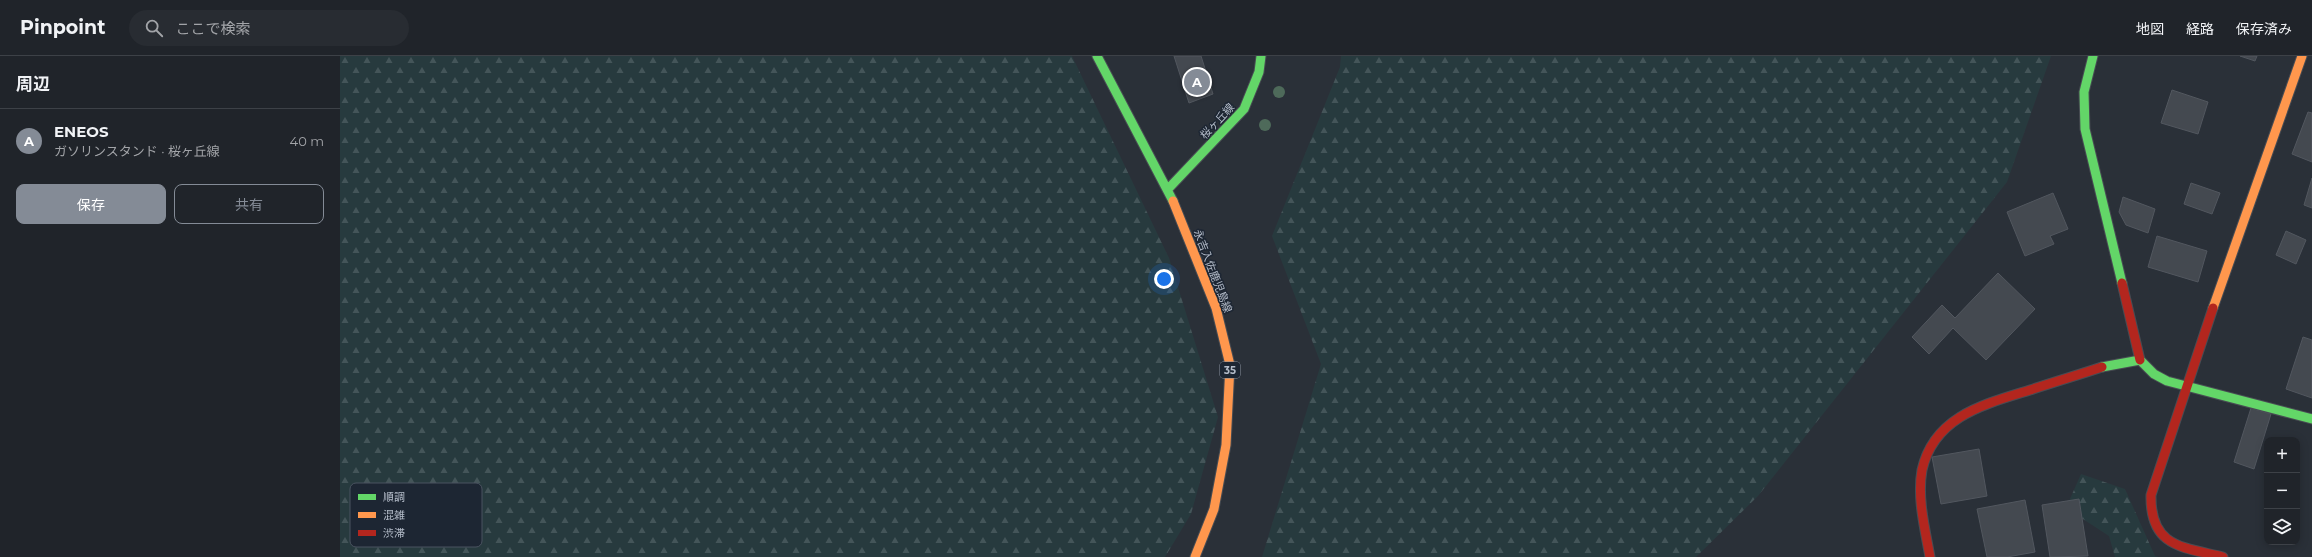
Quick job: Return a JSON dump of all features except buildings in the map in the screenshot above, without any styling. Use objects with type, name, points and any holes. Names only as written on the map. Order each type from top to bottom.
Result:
[{"type":"street","name":"永吉入佐鹿児島線","points":[[1097,56],[1168,189],[1216,308],[1230,365],[1225,452],[1214,509],[1195,557]]},
{"type":"street","name":"桜ヶ丘線","points":[[1168,189],[1244,110],[1259,72],[1261,56]]},
{"type":"street","points":[[2093,56],[2085,82],[2082,105],[2085,129],[2140,360],[2154,374],[2167,381],[2312,419]]},
{"type":"street","points":[[2223,557],[2173,544],[2161,535],[2153,523],[2149,511],[2151,495],[2186,386],[2302,56]]},
{"type":"street","points":[[1930,557],[1921,506],[1920,475],[1928,451],[1942,431],[1960,416],[1977,406],[2110,365],[2140,360]]},
{"type":"green space","points":[[340,56],[1072,56],[1169,258],[1218,417],[1191,514],[1165,557],[340,557]]},
{"type":"green space","points":[[1341,56],[2051,56],[2007,182],[1758,496],[1696,557],[1262,557],[1321,364],[1272,236],[1340,67]]},
{"type":"green space","points":[[2081,474],[2125,489],[2155,556],[2158,557],[2115,557],[2109,536],[2066,508]]},
{"type":"traffic: fast","points":[[1097,56],[1173,201]]},
{"type":"traffic: fast","points":[[1168,189],[1244,109],[1259,72],[1261,56]]},
{"type":"traffic: fast","points":[[2093,56],[2084,92],[2085,129],[2122,283]]},
{"type":"traffic: fast","points":[[2102,367],[2140,360],[2154,374],[2167,381],[2312,419]]},
{"type":"traffic: slow","points":[[2213,308],[2302,56]]},
{"type":"traffic: slow","points":[[1173,201],[1216,308],[1230,365],[1226,445],[1214,509],[1195,557]]},
{"type":"traffic: jam","points":[[2122,283],[2140,360]]},
{"type":"traffic: jam","points":[[2213,308],[2151,495],[2152,512],[2156,525],[2163,535],[2171,542],[2182,547],[2223,557]]},
{"type":"traffic: jam","points":[[1930,557],[1922,514],[1920,491],[1922,470],[1928,452],[1938,437],[1950,425],[1979,407],[2102,367]]},
{"type":"place","name":"ENEOS","points":[[1197,82]]}]
